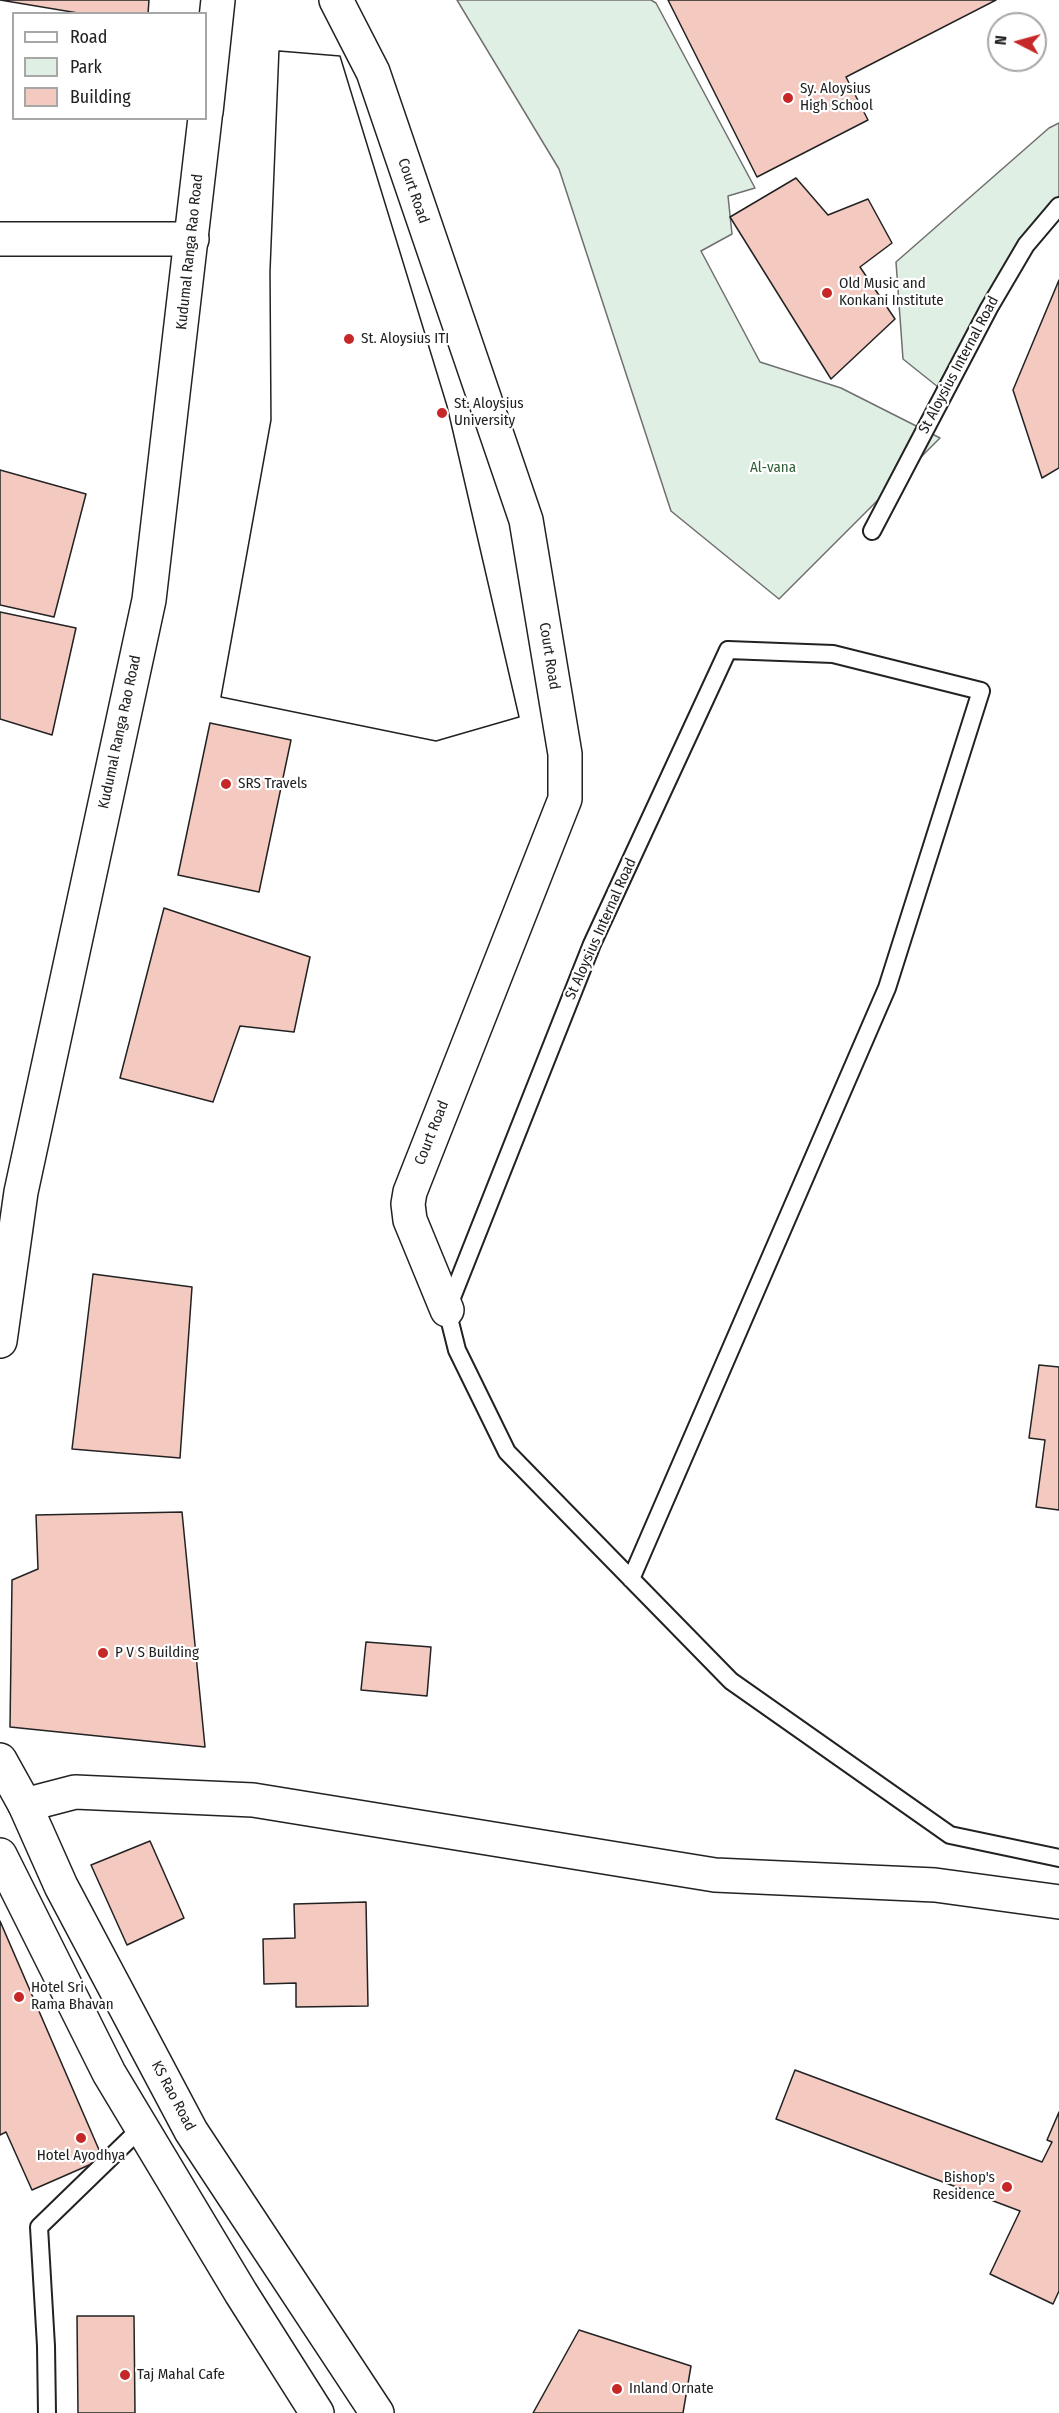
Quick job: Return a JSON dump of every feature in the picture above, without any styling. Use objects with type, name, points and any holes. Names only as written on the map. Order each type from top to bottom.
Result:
[{"type":"main road","points":[[207,103],[218,0]]},
{"type":"main road","name":"Court Road","points":[[336,0],[373,72],[526,520],[565,754],[565,799],[410,1192],[408,1204],[410,1220],[447,1310]]},
{"type":"main road","name":"Kudumal Ranga Rao Road","points":[[0,1341],[21,1192],[149,600],[205,120]]},
{"type":"main road","points":[[0,239],[192,239]]},
{"type":"main road","name":"KS Rao Road","points":[[0,1760],[25,1805],[52,1868],[191,2132],[377,2413]]},
{"type":"main road","points":[[25,1805],[75,1791],[253,1800],[715,1875],[935,1885],[1059,1902]]},
{"type":"main road","points":[[0,1855],[110,2073],[241,2293],[317,2413]]},
{"type":"main road","points":[[15,1886],[52,1868]]},
{"type":"lane","name":"St Aloysius Internal Road","points":[[872,531],[989,308],[1026,245],[1059,207]]},
{"type":"lane","name":"St Aloysius Internal Road","points":[[447,1310],[592,944],[728,650],[833,654],[981,691],[887,988],[631,1579]]},
{"type":"lane","points":[[447,1310],[457,1350],[507,1452],[731,1681],[950,1835],[1059,1858]]},
{"type":"lane","points":[[47,2413],[46,2346],[39,2227],[142,2127]]},
{"type":"green space","name":"Al-vana","points":[[457,0],[651,0],[656,3],[755,188],[728,196],[732,234],[701,251],[760,362],[841,388],[940,438],[779,599],[671,511],[559,169]]},
{"type":"green space","points":[[1059,123],[1059,207],[1007,260],[938,387],[903,359],[896,262],[1049,128]]},
{"type":"building","points":[[0,0],[149,0],[148,12],[72,12]]},
{"type":"building","name":"Sy. Aloysius High School","points":[[668,0],[996,0],[846,77],[868,120],[757,177]]},
{"type":"building","name":"St. Aloysius ITI","points":[[279,51],[340,56],[447,406],[519,717],[436,741],[221,697],[271,420],[270,272]]},
{"type":"building","name":"St. Aloysius ITI","points":[[279,51],[340,56],[447,406],[519,717],[436,741],[221,697],[271,420],[270,272]]},
{"type":"building","name":"Old Music and Konkani Institute","points":[[796,178],[828,215],[868,199],[892,243],[860,267],[895,319],[831,379],[730,217]]},
{"type":"building","points":[[1059,280],[1059,468],[1042,478],[1013,390]]},
{"type":"building","points":[[0,470],[86,494],[54,617],[0,605]]},
{"type":"building","points":[[0,612],[76,628],[52,735],[0,719]]},
{"type":"building","points":[[210,723],[291,740],[259,892],[178,875]]},
{"type":"building","points":[[164,908],[310,957],[294,1032],[240,1026],[213,1102],[120,1078]]},
{"type":"building","points":[[93,1274],[192,1287],[180,1458],[72,1449]]},
{"type":"building","points":[[1039,1365],[1059,1367],[1059,1510],[1036,1507],[1045,1440],[1029,1438]]},
{"type":"building","name":"P V S Building","points":[[182,1512],[205,1747],[10,1727],[12,1580],[38,1569],[36,1515]]},
{"type":"building","points":[[366,1642],[431,1647],[427,1696],[361,1690]]},
{"type":"building","points":[[150,1841],[184,1918],[127,1945],[91,1865]]},
{"type":"building","points":[[366,1902],[368,2006],[296,2007],[296,1983],[264,1984],[263,1939],[295,1938],[294,1904]]},
{"type":"building","points":[[0,1921],[103,2159],[32,2190],[6,2132],[0,2135]]},
{"type":"building","name":"Bishop's Residence","points":[[795,2070],[1042,2162],[1052,2142],[1047,2140],[1059,2112],[1059,2291],[1053,2304],[990,2274],[1020,2211],[776,2119]]},
{"type":"building","points":[[77,2316],[134,2316],[135,2413],[78,2413]]},
{"type":"building","name":"Inland Ornate","points":[[579,2330],[691,2366],[683,2413],[533,2413]]},
{"type":"place","name":"Sy. Aloysius High School","points":[[788,98]]},
{"type":"place","name":"Old Music and Konkani Institute","points":[[827,293]]},
{"type":"place","name":"St. Aloysius ITI","points":[[349,339]]},
{"type":"place","name":"St. Aloysius University","points":[[442,413]]},
{"type":"place","name":"SRS Travels","points":[[226,784]]},
{"type":"place","name":"P V S Building","points":[[103,1653]]},
{"type":"place","name":"Hotel Sri Rama Bhavan","points":[[19,1997]]},
{"type":"place","name":"Hotel Ayodhya","points":[[81,2138]]},
{"type":"place","name":"Bishop's Residence","points":[[1007,2187]]},
{"type":"place","name":"Taj Mahal Cafe","points":[[125,2375]]},
{"type":"place","name":"Inland Ornate","points":[[617,2389]]}]
